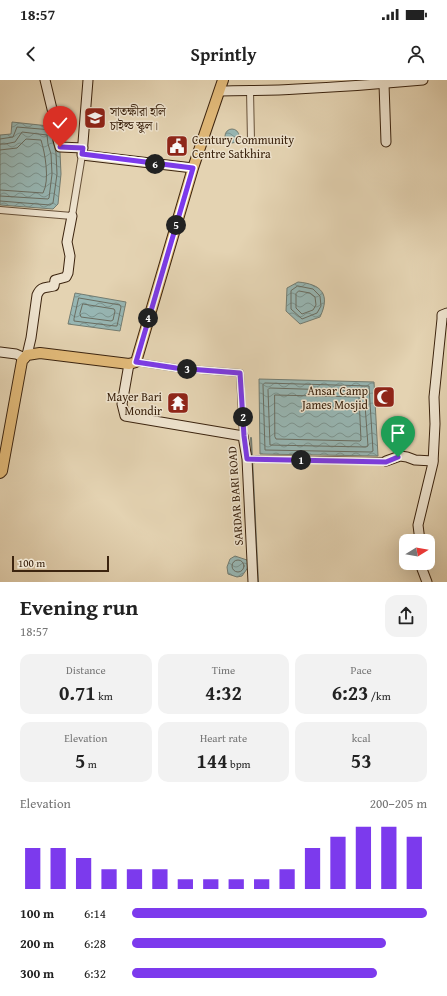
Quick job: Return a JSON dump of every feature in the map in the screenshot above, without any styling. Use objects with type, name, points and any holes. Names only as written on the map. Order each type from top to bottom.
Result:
[{"type":"main road","points":[[45,80],[58,127],[58,140],[60,147],[193,168]]},
{"type":"main road","points":[[83,151],[88,80]]},
{"type":"main road","points":[[0,352],[26,356],[40,353],[132,363],[193,168],[224,80]]},
{"type":"main road","points":[[220,91],[295,90],[423,80]]},
{"type":"main road","points":[[384,84],[386,142]]},
{"type":"main road","points":[[0,473],[2,470],[22,361],[26,356],[31,338],[37,295],[42,288],[54,286],[55,280],[65,278],[67,275],[70,256],[67,242],[72,216]]},
{"type":"main road","points":[[419,534],[418,525],[433,461],[435,424],[434,397],[442,315],[447,313]]},
{"type":"main road","name":"SARDAR BARI ROAD","points":[[132,363],[122,404],[125,416],[244,436],[247,459],[252,582]]},
{"type":"main road","points":[[386,462],[400,456],[415,460],[433,461]]},
{"type":"main road","points":[[422,570],[427,582]]},
{"type":"street","points":[[250,90],[251,141]]},
{"type":"street","points":[[0,210],[72,216],[83,151]]},
{"type":"street","points":[[132,363],[240,373],[244,436]]},
{"type":"street","points":[[247,459],[386,462]]},
{"type":"water","points":[[12,122],[58,127],[57,143],[60,152],[61,174],[58,204],[53,209],[0,205],[0,135],[11,134]]},
{"type":"water","points":[[229,129],[235,129],[239,133],[239,139],[235,143],[229,143],[225,139],[225,133]]},
{"type":"water","points":[[298,282],[313,285],[322,292],[324,296],[323,309],[320,317],[300,324],[286,311],[287,288]]},
{"type":"water","points":[[75,293],[126,302],[120,331],[68,324]]},
{"type":"water","points":[[259,379],[374,382],[378,456],[260,454]]},
{"type":"water","points":[[235,556],[247,560],[249,566],[242,576],[237,577],[228,574],[227,567],[230,559]]},
{"type":"waterway","points":[[251,438],[258,582]]},
{"type":"place","name":"সাতক্ষীরা হলি চাইল্ড স্কুল।","points":[[95,118]]},
{"type":"place","name":"Century Community Centre Satkhira","points":[[177,146]]},
{"type":"place","name":"Ansar Camp James Mosjid","points":[[384,397]]},
{"type":"place","name":"Mayer Bari Mondir","points":[[178,403]]},
{"type":"route","points":[[60,147],[83,148],[82,154],[193,168],[136,362],[202,371],[240,373],[247,459],[386,462],[390,459],[398,457]]}]
